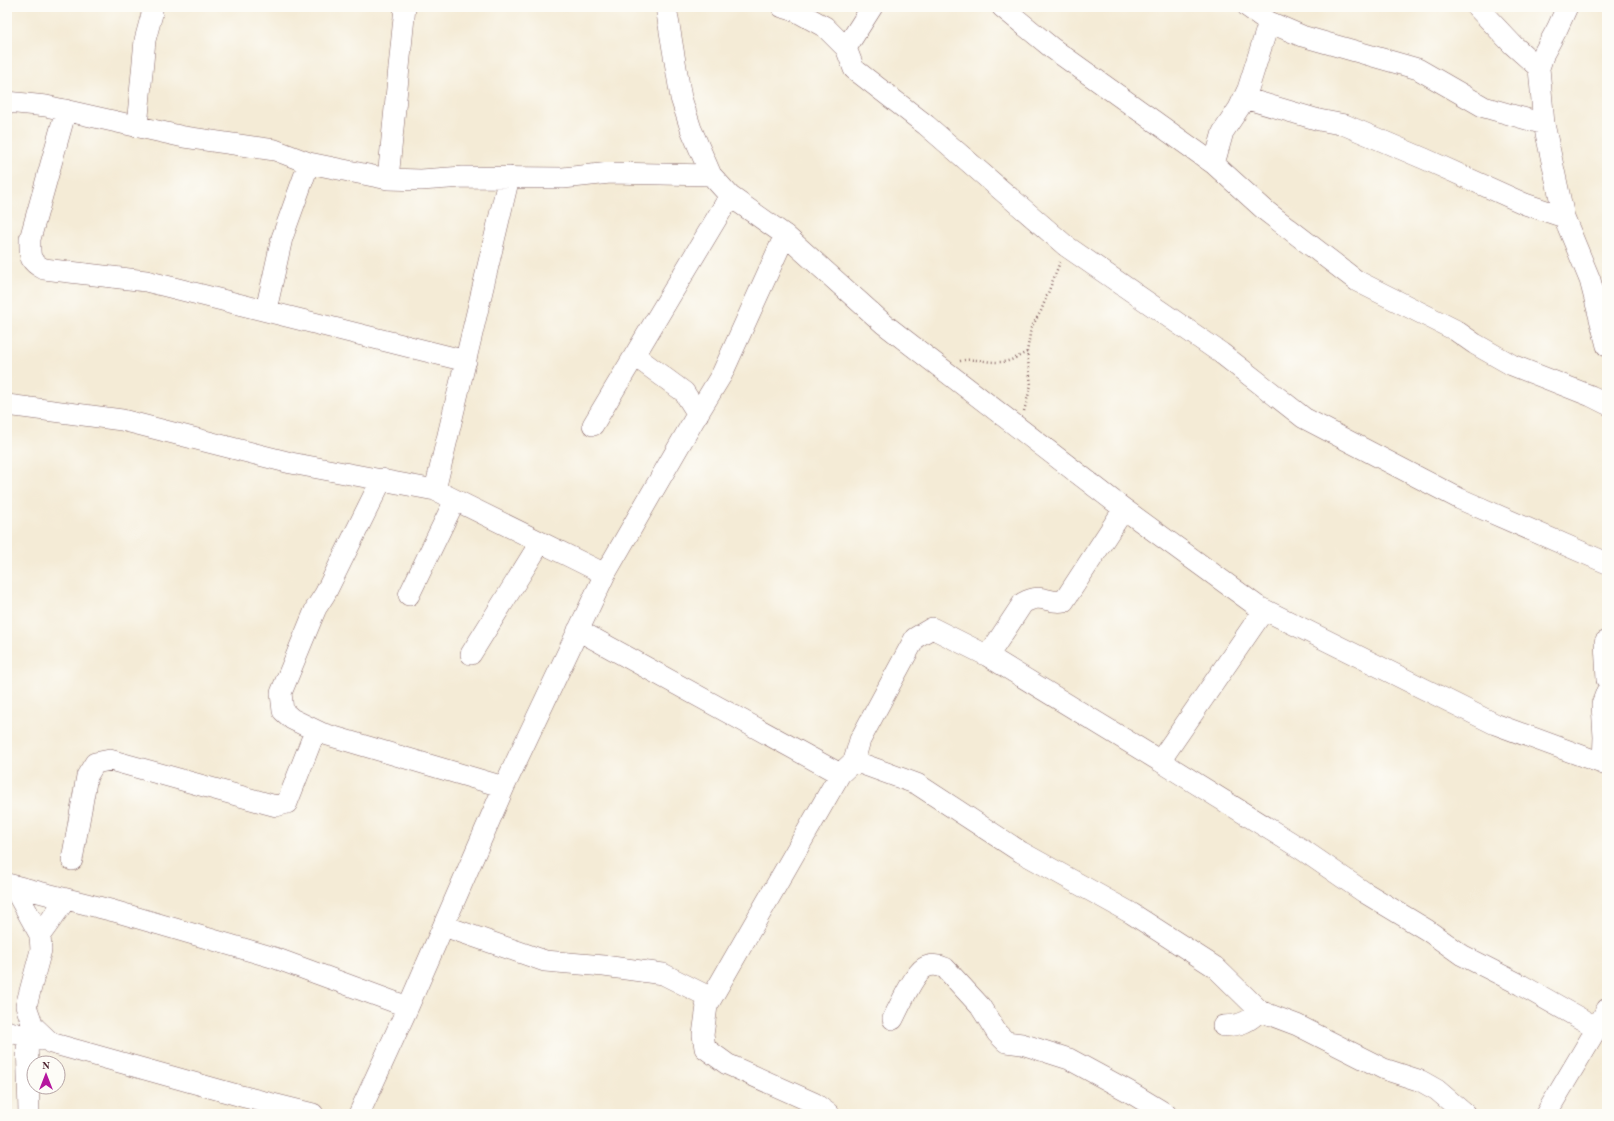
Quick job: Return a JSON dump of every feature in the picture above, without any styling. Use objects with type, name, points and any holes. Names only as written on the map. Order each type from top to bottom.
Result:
[{"type":"street","points":[[137,127],[145,40],[152,14],[152,7]]},
{"type":"street","points":[[388,179],[405,7]]},
{"type":"street","points":[[666,7],[681,98],[691,129],[711,175],[730,196],[785,235],[884,324],[1124,509],[1264,610],[1495,724],[1605,764],[1602,704],[1607,691]]},
{"type":"street","points":[[782,7],[796,11],[825,27],[846,48],[854,69],[926,125],[1066,246],[1221,353],[1304,418],[1460,499],[1607,563]]},
{"type":"street","points":[[846,48],[872,7]]},
{"type":"street","points":[[1002,7],[1052,48],[1214,164],[1266,211],[1357,281],[1455,330],[1512,365],[1591,396],[1607,404]]},
{"type":"street","points":[[1248,7],[1269,22],[1302,36],[1418,69],[1484,107],[1544,124]]},
{"type":"street","points":[[1478,7],[1513,45],[1539,68]]},
{"type":"street","points":[[1567,7],[1558,29],[1544,53],[1539,68],[1544,124],[1564,217],[1590,280],[1607,346]]},
{"type":"street","points":[[1214,164],[1223,132],[1240,108],[1244,98],[1269,22]]},
{"type":"street","points":[[1244,98],[1319,120],[1345,125],[1525,204],[1564,217]]},
{"type":"street","points":[[7,102],[46,106],[184,137],[275,150],[309,163],[388,179],[421,180],[463,177],[563,178],[610,173],[711,175]]},
{"type":"street","points":[[66,110],[30,239],[30,256],[35,264],[44,269],[146,281],[466,360]]},
{"type":"street","points":[[266,310],[282,238],[309,163]]},
{"type":"street","points":[[435,490],[509,177]]},
{"type":"street","points":[[593,425],[730,196]]},
{"type":"street","points":[[359,1114],[444,926],[504,787],[605,574],[722,374],[785,235]]},
{"type":"street","points":[[635,356],[684,392],[698,414]]},
{"type":"street","points":[[7,405],[122,420],[291,463],[435,490],[605,574]]},
{"type":"street","points":[[382,479],[316,608],[281,693],[283,711],[292,719],[321,734],[504,787]]},
{"type":"street","points":[[409,595],[455,500]]},
{"type":"street","points":[[988,656],[1023,603],[1032,598],[1044,598],[1060,602],[1064,601],[1124,509]]},
{"type":"street","points":[[471,654],[540,543]]},
{"type":"street","points":[[1160,762],[1264,610]]},
{"type":"street","points":[[829,1114],[814,1103],[727,1064],[704,1048],[703,1035],[707,1006],[828,793],[847,768],[860,740],[916,638],[932,628],[988,656],[1303,850],[1364,892],[1427,930],[1462,955],[1522,985],[1600,1034]]},
{"type":"street","points":[[578,630],[847,768],[917,784],[1021,852],[1131,913],[1215,967],[1260,1011],[1297,1025],[1384,1069],[1421,1081],[1437,1090],[1464,1114]]},
{"type":"street","points":[[1605,642],[1607,680]]},
{"type":"street","points":[[72,860],[87,776],[95,763],[110,760],[276,806],[287,803],[314,734],[321,734]]},
{"type":"street","points":[[10,885],[114,911],[275,958],[408,1007]]},
{"type":"street","points":[[7,1028],[26,1006],[41,950],[40,935],[10,885]]},
{"type":"street","points":[[40,935],[66,900]]},
{"type":"street","points":[[444,926],[545,961],[604,966],[662,974],[703,994],[707,1006]]},
{"type":"street","points":[[893,1019],[922,969],[928,966],[940,966],[945,968],[980,1006],[997,1033],[1006,1042],[1022,1044],[1069,1059],[1128,1091],[1166,1114]]},
{"type":"street","points":[[26,1006],[33,1026],[51,1043]]},
{"type":"street","points":[[1546,1114],[1600,1034],[1607,1009]]},
{"type":"street","points":[[1223,1026],[1238,1025],[1250,1020],[1260,1011]]},
{"type":"street","points":[[7,1031],[27,1038],[51,1043],[241,1096],[313,1114]]},
{"type":"street","points":[[27,1038],[30,1114]]},
{"type":"path","points":[[1016,426],[1026,406],[1031,385],[1027,352],[1031,328],[1041,311],[1066,246]]},
{"type":"path","points":[[949,375],[958,361],[970,358],[1003,362],[1027,352]]}]
